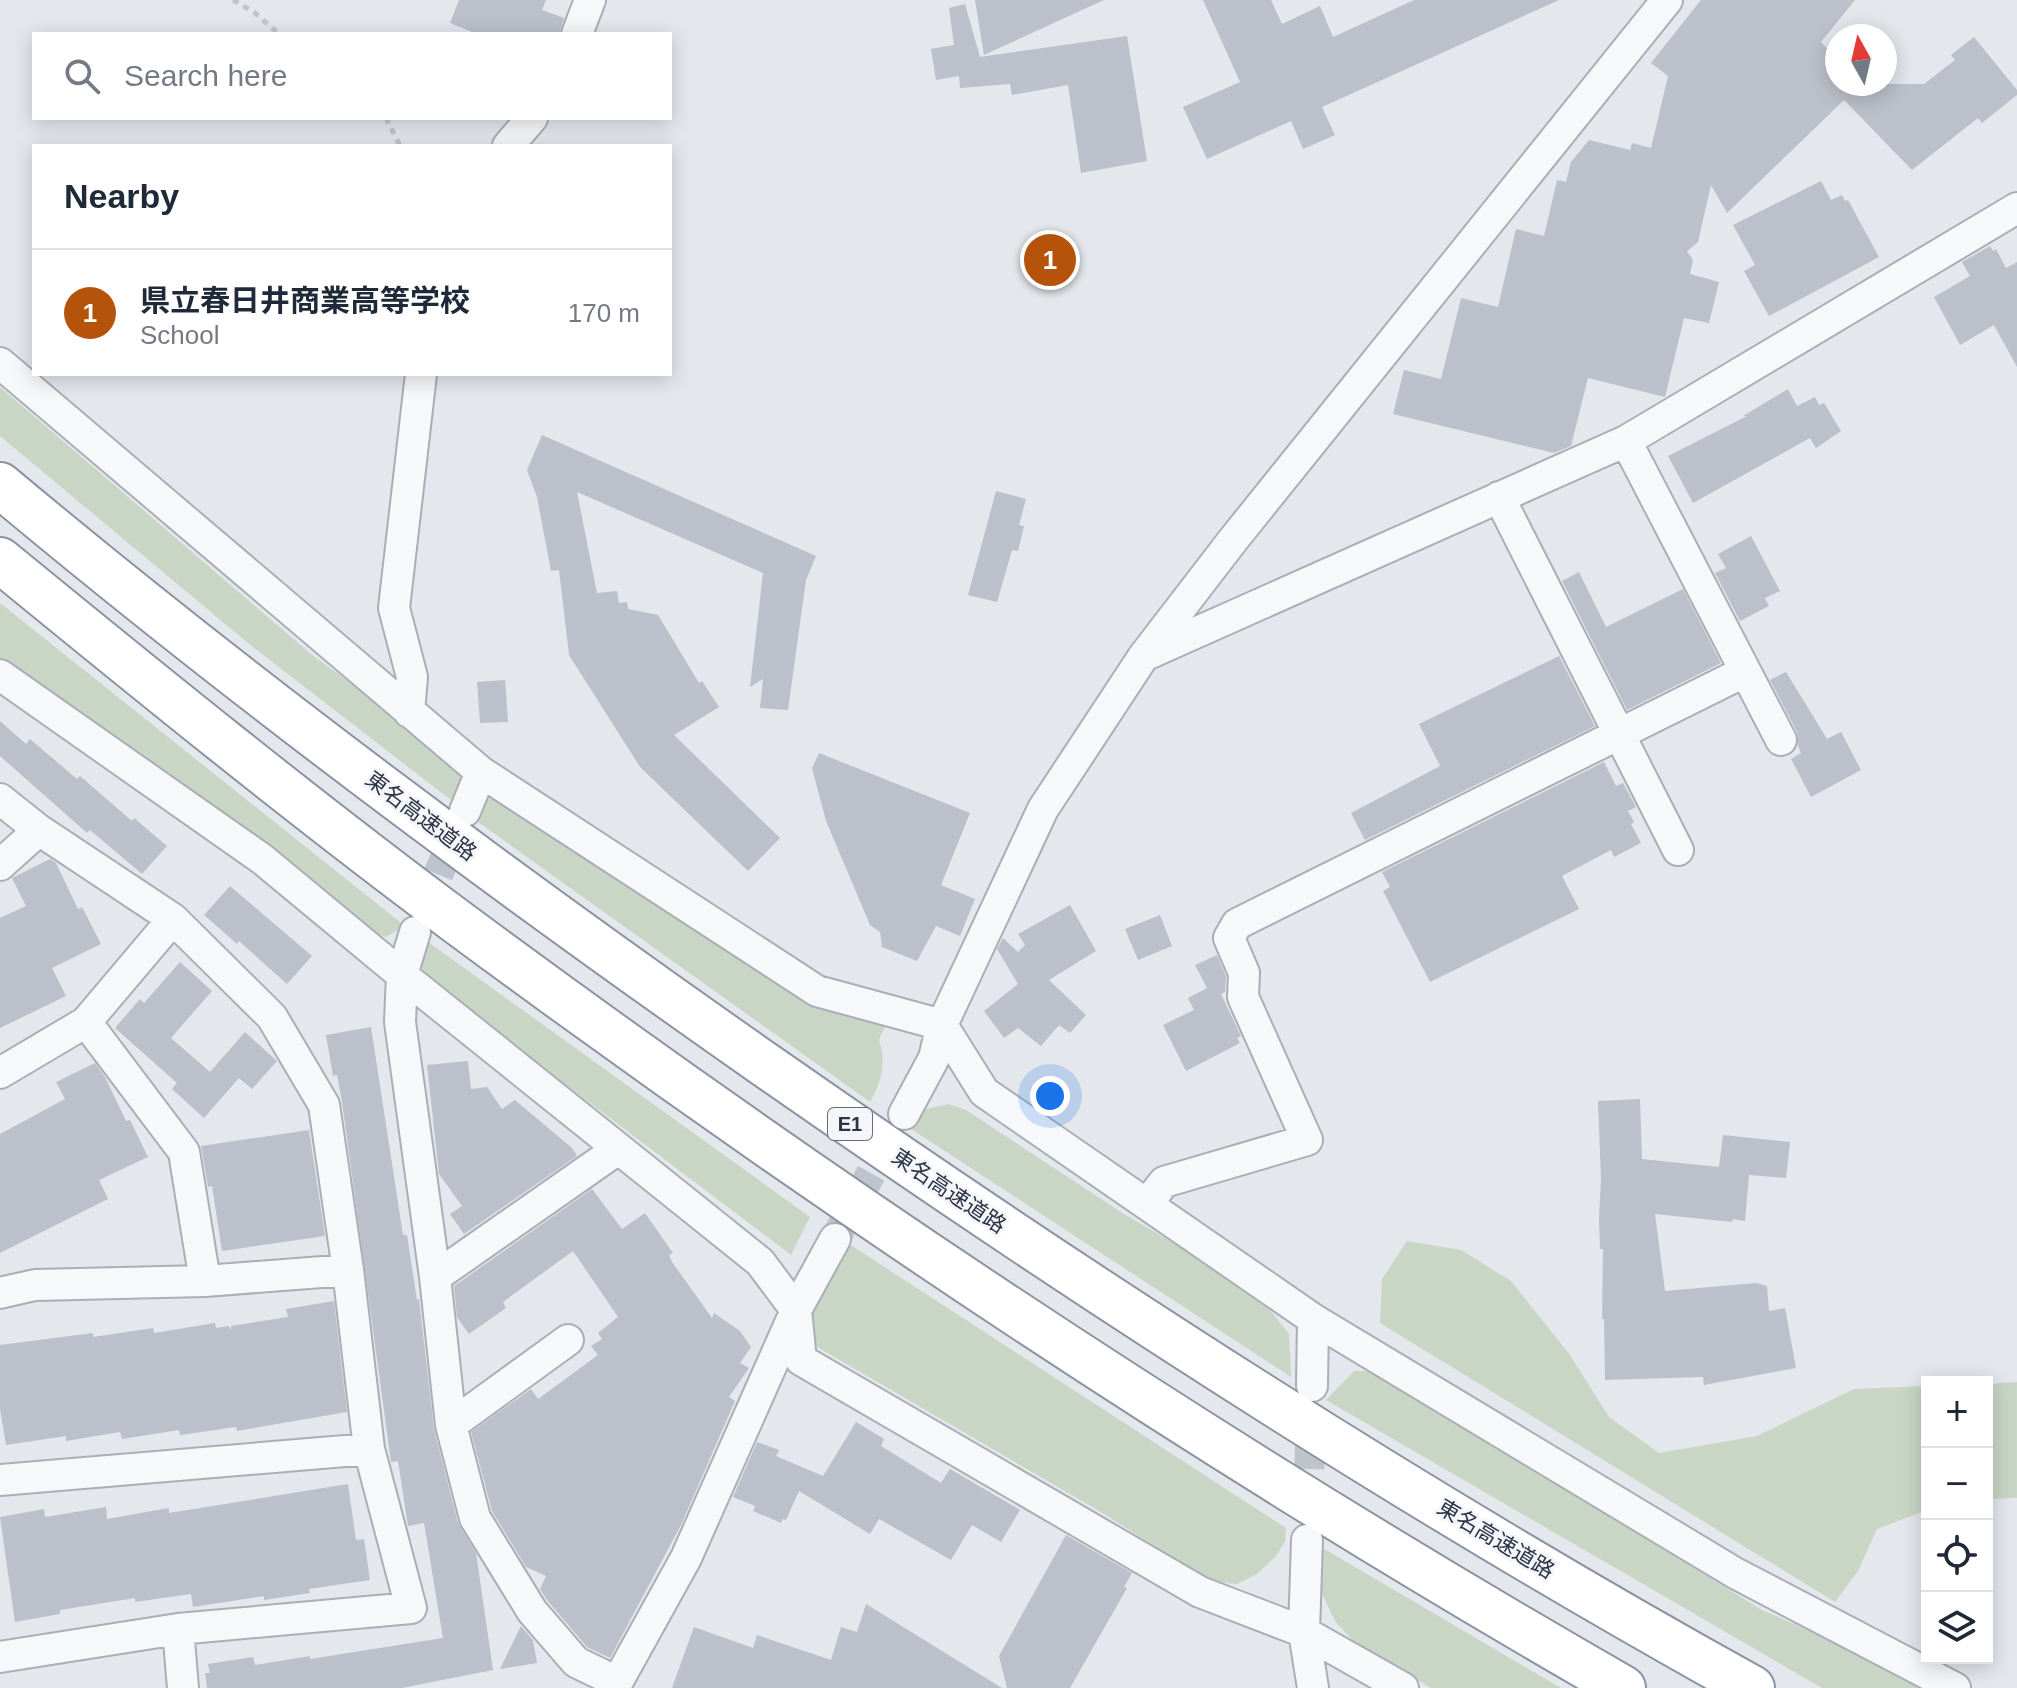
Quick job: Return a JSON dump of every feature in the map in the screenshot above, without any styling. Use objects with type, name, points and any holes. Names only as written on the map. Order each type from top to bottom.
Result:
[{"type":"highway","name":"東名高速道路","points":[[0,485],[234,676],[443,833],[901,1160],[1144,1321],[1421,1495],[1649,1631],[1752,1688]]},
{"type":"highway","points":[[0,560],[201,724],[448,915],[646,1060],[860,1209],[1106,1371],[1395,1554],[1623,1688]]},
{"type":"street","points":[[578,32],[590,0]]},
{"type":"street","points":[[904,1114],[934,1058],[942,1025],[1043,809],[1143,657],[1273,490],[1667,0]]},
{"type":"street","points":[[510,144],[530,120]]},
{"type":"street","points":[[1143,657],[1626,441],[2017,208]]},
{"type":"street","points":[[0,363],[481,772],[817,991],[942,1025],[984,1092],[1313,1319],[1735,1573],[1955,1688]]},
{"type":"street","points":[[409,712],[412,677],[394,608],[421,376]]},
{"type":"street","points":[[1626,441],[1781,740]]},
{"type":"street","points":[[1499,497],[1678,850]]},
{"type":"street","points":[[1147,1204],[1164,1182],[1307,1140],[1243,997],[1244,973],[1229,938],[1237,924],[1744,672]]},
{"type":"street","points":[[0,675],[262,859],[760,1262],[796,1310],[801,1360],[1200,1592],[1304,1632],[1403,1688]]},
{"type":"street","points":[[465,811],[481,772]]},
{"type":"street","points":[[0,799],[39,830],[173,919],[272,1017],[324,1105],[369,1449],[411,1608],[178,1629],[0,1657]]},
{"type":"street","points":[[0,865],[39,830]]},
{"type":"street","points":[[0,1073],[86,1022],[173,919]]},
{"type":"street","points":[[415,932],[402,975],[400,1022],[435,1277],[451,1425],[475,1518],[532,1611],[576,1662],[616,1685],[686,1558],[796,1310],[835,1239]]},
{"type":"street","points":[[86,1022],[184,1152],[205,1281]]},
{"type":"street","points":[[435,1277],[618,1149]]},
{"type":"street","points":[[0,1293],[35,1285],[205,1281],[348,1270]]},
{"type":"street","points":[[1312,1386],[1313,1319]]},
{"type":"street","points":[[451,1425],[568,1340]]},
{"type":"street","points":[[0,1480],[369,1449]]},
{"type":"street","points":[[1307,1540],[1304,1632],[1313,1688]]},
{"type":"street","points":[[178,1629],[183,1688]]},
{"type":"path","points":[[233,0],[254,12],[277,32]]},
{"type":"path","points":[[387,120],[399,144]]},
{"type":"green space","points":[[0,387],[312,655],[451,755],[460,779],[456,804],[248,643],[0,436]]},
{"type":"green space","points":[[0,603],[405,926],[386,937],[371,931],[0,663]]},
{"type":"green space","points":[[498,794],[822,1008],[851,1009],[887,1022],[879,1040],[882,1072],[870,1102],[471,817],[477,805]]},
{"type":"green space","points":[[424,939],[810,1217],[791,1255],[422,976]]},
{"type":"green space","points":[[948,1104],[966,1110],[1124,1214],[1254,1290],[1289,1334],[1291,1377],[905,1125],[907,1120],[926,1109]]},
{"type":"green space","points":[[1407,1241],[1461,1250],[1511,1281],[1570,1355],[1609,1417],[1659,1453],[1757,1436],[1854,1389],[1921,1386],[1921,1512],[1877,1529],[1858,1571],[1835,1602],[1380,1323],[1382,1279]]},
{"type":"green space","points":[[846,1242],[1286,1528],[1285,1542],[1276,1556],[1257,1574],[1237,1584],[1208,1581],[1106,1515],[812,1344],[806,1321],[837,1270]]},
{"type":"green space","points":[[1354,1371],[1373,1371],[1762,1610],[1897,1669],[1926,1688],[1822,1688],[1326,1400]]},
{"type":"green space","points":[[2017,1382],[2017,1498],[1993,1499],[1993,1384]]},
{"type":"green space","points":[[1321,1547],[1561,1688],[1431,1688],[1355,1643],[1335,1621],[1322,1594]]},
{"type":"building","points":[[459,0],[546,0],[542,10],[564,18],[560,32],[472,32],[450,23]]},
{"type":"building","points":[[975,0],[1104,0],[984,55]]},
{"type":"building","points":[[1203,0],[1271,0],[1282,24],[1320,6],[1333,37],[1414,0],[1559,0],[1322,107],[1335,135],[1303,149],[1291,121],[1207,159],[1183,107],[1240,82]]},
{"type":"building","points":[[1701,0],[1855,0],[1836,24],[1825,24],[1825,37],[1821,42],[1825,46],[1825,96],[1897,96],[1897,84],[1924,84],[1955,60],[1951,55],[1974,37],[2017,90],[2017,95],[1982,123],[1978,118],[1912,170],[1844,100],[1727,213],[1711,185],[1698,242],[1687,251],[1693,260],[1690,274],[1719,282],[1709,323],[1684,318],[1665,397],[1588,378],[1571,446],[1554,453],[1393,414],[1404,370],[1441,379],[1461,298],[1498,307],[1516,229],[1544,236],[1557,180],[1566,182],[1571,162],[1589,140],[1630,150],[1632,143],[1651,148],[1668,76],[1651,63]]},
{"type":"building","points":[[965,4],[980,57],[1127,36],[1147,161],[1081,173],[1068,85],[1012,95],[1010,84],[960,88],[959,76],[936,80],[931,49],[954,45],[949,8]]},
{"type":"building","points":[[1821,181],[1831,200],[1842,195],[1845,201],[1848,200],[1879,257],[1769,316],[1744,271],[1755,265],[1733,225]]},
{"type":"building","points":[[1990,246],[1993,251],[1996,249],[2006,268],[2017,262],[2017,367],[1994,325],[1960,345],[1934,297],[1970,276],[1962,262]]},
{"type":"building","points":[[1788,389],[1797,406],[1815,397],[1819,405],[1824,403],[1841,431],[1816,448],[1810,438],[1693,503],[1668,456],[1747,416],[1743,416]]},
{"type":"building","points":[[542,435],[816,556],[806,580],[788,710],[760,708],[763,679],[750,687],[763,573],[577,492],[597,593],[617,591],[619,603],[627,602],[628,609],[658,615],[699,683],[702,681],[719,707],[674,735],[780,838],[748,871],[640,767],[569,655],[559,570],[551,571],[537,497],[527,470]]},
{"type":"building","points":[[996,491],[1026,499],[1019,525],[1024,526],[1018,551],[1012,550],[997,602],[968,595]]},
{"type":"building","points":[[1751,536],[1780,591],[1765,598],[1769,606],[1740,621],[1715,573],[1726,568],[1718,554]]},
{"type":"building","points":[[1579,572],[1606,627],[1683,589],[1721,663],[1627,710],[1562,581]]},
{"type":"building","points":[[1559,656],[1595,726],[1365,840],[1351,813],[1440,766],[1419,724]]},
{"type":"building","points":[[1786,672],[1827,739],[1841,732],[1861,770],[1811,797],[1791,759],[1801,753],[1797,732],[1770,680]]},
{"type":"building","points":[[505,680],[508,722],[480,723],[477,682]]},
{"type":"building","points":[[0,721],[26,744],[30,739],[77,779],[80,776],[132,821],[134,818],[167,846],[142,874],[90,830],[87,833],[0,756]]},
{"type":"building","points":[[819,753],[970,813],[941,885],[975,899],[960,936],[936,926],[917,961],[882,947],[880,932],[870,925],[826,821],[812,768]]},
{"type":"building","points":[[1604,762],[1616,786],[1623,783],[1636,807],[1628,811],[1641,843],[1614,857],[1611,850],[1562,876],[1579,909],[1430,982],[1383,891],[1390,887],[1382,872]]},
{"type":"building","points":[[50,859],[56,863],[78,909],[82,907],[101,944],[52,968],[66,996],[0,1028],[0,918],[26,906],[12,878]]},
{"type":"building","points":[[230,886],[312,956],[287,984],[204,915]]},
{"type":"building","points":[[1070,905],[1096,951],[1049,980],[1086,1015],[1070,1033],[1059,1025],[1041,1046],[1018,1028],[1004,1038],[984,1011],[1018,984],[997,949],[1003,938],[1018,952],[1025,945],[1018,934]]},
{"type":"building","points":[[1160,915],[1172,946],[1138,960],[1125,929]]},
{"type":"building","points":[[1217,955],[1226,976],[1225,992],[1221,994],[1241,1036],[1237,1038],[1240,1043],[1186,1071],[1163,1025],[1194,1010],[1188,998],[1207,988],[1195,965]]},
{"type":"building","points":[[180,962],[212,991],[171,1038],[210,1072],[245,1032],[277,1061],[252,1089],[239,1078],[204,1118],[172,1089],[177,1083],[115,1028],[140,999],[144,1003]]},
{"type":"building","points":[[371,1027],[403,1235],[407,1235],[419,1299],[434,1429],[458,1523],[476,1553],[493,1670],[402,1688],[207,1688],[205,1673],[210,1673],[208,1664],[253,1657],[255,1665],[310,1656],[310,1659],[443,1638],[424,1523],[408,1526],[398,1461],[391,1462],[342,1102],[337,1075],[333,1076],[326,1035]]},
{"type":"building","points":[[468,1061],[471,1089],[487,1087],[502,1109],[515,1100],[572,1148],[577,1156],[464,1234],[450,1214],[462,1206],[439,1174],[427,1065]]},
{"type":"building","points":[[95,1063],[126,1121],[130,1120],[148,1157],[99,1180],[108,1199],[0,1253],[0,1134],[65,1099],[56,1082]]},
{"type":"building","points":[[1640,1099],[1642,1159],[1719,1167],[1723,1135],[1790,1142],[1786,1178],[1749,1175],[1745,1221],[1655,1214],[1665,1291],[1756,1283],[1767,1286],[1769,1311],[1785,1308],[1796,1368],[1704,1385],[1703,1377],[1605,1380],[1598,1101]]},
{"type":"building","points":[[309,1130],[325,1236],[222,1251],[212,1186],[208,1187],[201,1146]]},
{"type":"building","points":[[592,1189],[622,1229],[645,1213],[673,1253],[669,1255],[672,1262],[712,1318],[714,1313],[740,1331],[751,1347],[740,1363],[749,1368],[729,1397],[735,1401],[681,1525],[610,1658],[587,1647],[540,1589],[546,1576],[526,1567],[492,1511],[471,1432],[531,1389],[538,1399],[598,1355],[591,1346],[602,1339],[598,1333],[618,1317],[573,1251],[503,1302],[506,1308],[469,1334],[457,1317],[454,1286]]},
{"type":"building","points":[[334,1301],[347,1412],[237,1431],[236,1427],[180,1435],[179,1430],[122,1439],[120,1432],[66,1441],[66,1436],[6,1445],[0,1409],[0,1345],[153,1328],[154,1333],[215,1323],[216,1328],[229,1326],[231,1331],[231,1326],[288,1317],[286,1309]]},
{"type":"building","points":[[856,1422],[884,1439],[881,1446],[941,1483],[950,1469],[1020,1510],[1001,1542],[972,1525],[951,1560],[879,1519],[870,1534],[799,1491],[786,1520],[783,1519],[781,1523],[753,1511],[755,1506],[733,1497],[757,1442],[779,1450],[776,1456],[823,1476]]},
{"type":"building","points":[[348,1484],[356,1540],[364,1539],[370,1580],[309,1589],[310,1593],[264,1600],[264,1596],[193,1607],[191,1594],[135,1602],[135,1598],[60,1610],[60,1614],[15,1622],[0,1517],[44,1509],[45,1517],[106,1507],[107,1519],[169,1508],[169,1513]]},
{"type":"building","points":[[1066,1535],[1132,1573],[1124,1587],[1127,1588],[1070,1688],[1007,1688],[999,1656]]},
{"type":"building","points":[[866,1604],[1002,1688],[672,1688],[694,1627],[753,1648],[757,1635],[831,1660],[841,1627],[857,1632]]},
{"type":"building","points":[[521,1626],[533,1640],[537,1663],[500,1669]]},
{"type":"tunnel","points":[[421,916],[459,824]]},
{"type":"tunnel","points":[[835,1239],[894,1132]]},
{"type":"tunnel","points":[[1308,1514],[1311,1414]]},
{"type":"place","name":"県立春日井商業高等学校","points":[[1050,260]]}]
